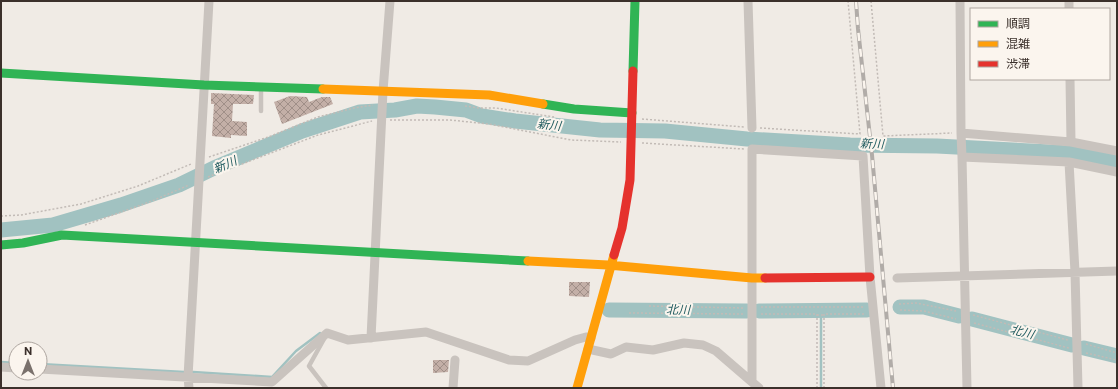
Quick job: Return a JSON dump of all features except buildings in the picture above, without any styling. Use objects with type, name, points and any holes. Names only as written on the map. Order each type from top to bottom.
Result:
[{"type":"street","points":[[189,388],[188,377],[209,1]]},
{"type":"street","points":[[371,338],[390,1]]},
{"type":"street","points":[[571,388],[589,337],[622,228],[630,180],[629,116],[635,1]]},
{"type":"street","points":[[748,1],[752,128]]},
{"type":"street","points":[[960,1],[961,133],[967,388]]},
{"type":"street","points":[[1,73],[204,85],[489,95],[574,109],[629,116]]},
{"type":"street","points":[[1070,80],[1071,142]]},
{"type":"street","points":[[961,133],[1071,142],[1117,151]]},
{"type":"street","points":[[755,385],[752,278],[752,149],[863,156],[870,277],[881,388]]},
{"type":"street","points":[[962,157],[1069,162],[1117,172]]},
{"type":"street","points":[[1069,162],[1075,272],[1078,388]]},
{"type":"street","points":[[1,245],[23,243],[62,235],[610,266],[752,278],[870,277]]},
{"type":"street","points":[[897,278],[1117,271]]},
{"type":"street","points":[[48,369],[272,382],[327,333],[348,340],[426,332],[509,360],[528,361],[575,340],[589,337]]},
{"type":"street","points":[[578,388],[588,349],[589,337]]},
{"type":"street","points":[[588,349],[611,354],[626,347],[653,350],[684,342],[703,345],[716,351],[755,385]]},
{"type":"street","points":[[453,388],[455,360]]},
{"type":"lane","points":[[261,87],[261,111]]},
{"type":"lane","points":[[326,388],[309,366],[327,333]]},
{"type":"path","points":[[629,116],[752,128],[860,134],[848,1]]},
{"type":"path","points":[[870,1],[883,136],[961,133]]},
{"type":"path","points":[[465,106],[496,108],[555,118]]},
{"type":"path","points":[[79,226],[152,201],[199,180],[318,135],[368,122],[383,120],[450,120],[488,124],[571,140],[752,149]]},
{"type":"path","points":[[899,304],[916,303],[933,305],[966,317],[1077,346],[1117,353]]},
{"type":"path","points":[[900,310],[924,311],[966,317],[1077,346],[1117,360]]},
{"type":"path","points":[[817,315],[874,314]]},
{"type":"path","points":[[824,315],[824,388]]},
{"type":"waterway","name":"新川","points":[[1,230],[53,225],[121,205],[179,185],[214,168],[302,131],[360,112],[395,110],[417,106],[466,110],[482,116],[515,121],[600,130],[665,131],[747,139],[850,145],[937,146],[1070,153],[1117,162]]},
{"type":"waterway","name":"北川","points":[[900,307],[924,307],[959,316]]},
{"type":"waterway","name":"北川","points":[[609,310],[747,311]]},
{"type":"waterway","points":[[821,310],[821,388]]},
{"type":"waterway","name":"北川","points":[[759,311],[867,310]]},
{"type":"waterway","name":"北川","points":[[972,319],[1072,345]]},
{"type":"waterway","points":[[193,372],[272,377],[296,351],[320,333]]},
{"type":"waterway","name":"北川","points":[[1084,348],[1117,356]]},
{"type":"waterway","points":[[1,362],[8,362]]},
{"type":"waterway","points":[[48,364],[184,372]]},
{"type":"railway","points":[[856,1],[872,155],[893,388]]},
{"type":"traffic: fast","points":[[633,71],[635,1]]},
{"type":"traffic: fast","points":[[1,73],[204,85],[323,89]]},
{"type":"traffic: fast","points":[[543,104],[574,109],[632,113]]},
{"type":"traffic: fast","points":[[1,245],[23,243],[62,235],[528,261]]},
{"type":"traffic: slow","points":[[323,89],[489,95],[543,104]]},
{"type":"traffic: slow","points":[[577,388],[614,255]]},
{"type":"traffic: slow","points":[[528,261],[608,265],[765,278]]},
{"type":"traffic: jam","points":[[614,255],[622,228],[630,180],[633,71]]},
{"type":"traffic: jam","points":[[765,278],[870,277]]}]
